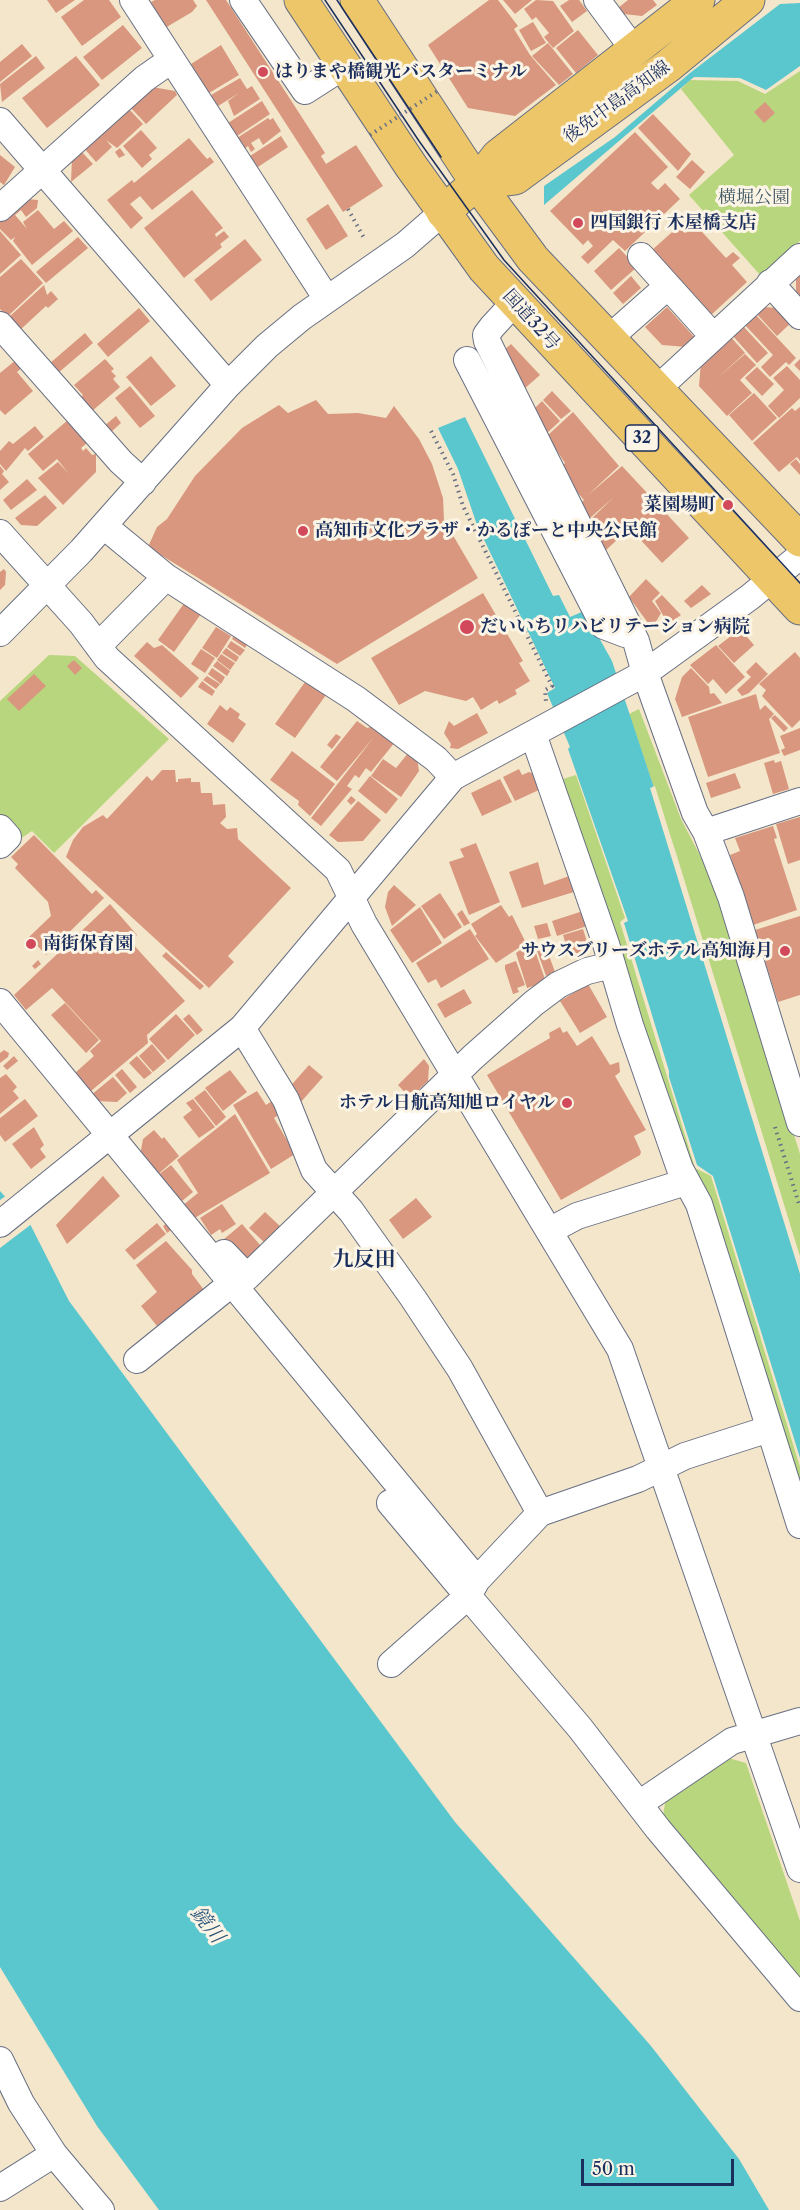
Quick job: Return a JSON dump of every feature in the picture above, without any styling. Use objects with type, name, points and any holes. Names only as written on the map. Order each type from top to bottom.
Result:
[{"type":"main road","name":"国道32号","points":[[301,0],[443,212],[484,268],[800,608]]},
{"type":"main road","name":"32","points":[[357,0],[477,183],[533,259],[800,540]]},
{"type":"main road","name":"後免中島高知線","points":[[443,212],[477,183],[498,156],[698,0]]},
{"type":"main road","name":"後免中島高知線","points":[[477,183],[515,177],[645,93],[668,66],[748,0]]},
{"type":"street","points":[[133,0],[327,299]]},
{"type":"street","points":[[243,0],[305,91],[344,66]]},
{"type":"street","points":[[597,0],[634,50]]},
{"type":"street","points":[[0,208],[144,78],[171,60]]},
{"type":"street","points":[[0,121],[228,385]]},
{"type":"street","points":[[0,633],[104,526],[228,385],[267,346],[327,299],[405,245],[443,212]]},
{"type":"street","points":[[640,256],[713,336]]},
{"type":"street","points":[[656,390],[800,256]]},
{"type":"street","points":[[771,284],[800,316]]},
{"type":"street","points":[[608,339],[668,286]]},
{"type":"street","points":[[515,302],[486,335],[487,341],[636,641],[635,680],[695,813],[706,832],[731,897],[800,1123]]},
{"type":"street","points":[[0,325],[124,465],[143,482]]},
{"type":"street","points":[[467,360],[604,626],[625,634]]},
{"type":"street","points":[[104,526],[166,577],[356,699],[436,759],[453,777]]},
{"type":"street","points":[[0,533],[81,623],[116,666],[336,867],[364,924],[620,1348],[800,1869]]},
{"type":"street","points":[[0,1224],[44,1191],[242,1028],[453,777],[533,734],[550,713],[635,680],[800,556]]},
{"type":"street","points":[[98,646],[166,577]]},
{"type":"street","points":[[533,734],[612,965],[630,1025],[686,1182],[699,1204],[800,1525]]},
{"type":"street","points":[[706,832],[800,801]]},
{"type":"street","points":[[0,828],[8,837],[0,845]]},
{"type":"street","points":[[200,1245],[214,1241],[247,1277],[455,1075],[548,992],[587,971],[612,965]]},
{"type":"street","points":[[0,1002],[200,1245],[225,1289],[472,1588],[639,1804],[800,1998]]},
{"type":"street","points":[[242,1028],[286,1100],[314,1170],[351,1211],[393,1269],[460,1370],[540,1513]]},
{"type":"street","points":[[549,1231],[577,1216],[686,1182]]},
{"type":"street","points":[[137,1360],[225,1289]]},
{"type":"street","points":[[391,1664],[472,1588],[540,1513],[662,1468],[685,1456],[769,1429]]},
{"type":"street","points":[[639,1804],[732,1741],[800,1721]]},
{"type":"street","points":[[0,2060],[21,2103],[54,2154],[101,2210]]},
{"type":"street","points":[[0,2188],[54,2154]]},
{"type":"path","points":[[370,135],[440,90]]},
{"type":"path","points":[[348,209],[364,238]]},
{"type":"path","points":[[431,431],[453,474],[463,506],[552,686],[545,690],[550,713]]},
{"type":"green space","name":"横堀公園","points":[[800,71],[800,241],[761,276],[689,195],[734,155],[681,89],[690,80],[738,81],[765,94]]},
{"type":"green space","points":[[49,655],[75,656],[169,739],[54,853],[32,831],[20,839],[0,817],[0,701]]},
{"type":"green space","points":[[639,709],[681,819],[719,892],[800,1154],[800,1257],[676,853],[629,714]]},
{"type":"green space","points":[[576,775],[625,918],[620,922],[695,1168],[711,1176],[800,1467],[800,1502],[655,1073],[619,945],[563,779]]},
{"type":"green space","points":[[725,1757],[746,1763],[800,1921],[800,1983],[662,1822],[666,1797]]},
{"type":"water","points":[[800,3],[800,66],[766,90],[740,78],[694,77],[544,205],[544,186],[615,137],[690,73],[780,4]]},
{"type":"water","points":[[465,417],[553,596],[559,595],[570,617],[584,611],[612,661],[669,833],[800,1260],[800,1458],[713,1176],[697,1165],[669,1077],[624,923],[628,921],[568,749],[570,747],[547,693],[555,688],[477,525],[458,469],[438,428]]},
{"type":"water","name":"鏡川","points":[[0,1191],[30,1224],[69,1301],[455,1822],[651,2046],[739,2159],[769,2210],[159,2210],[97,2126],[0,1967]]},
{"type":"pier","points":[[655,786],[800,1257],[800,1274],[650,788]]},
{"type":"pier","points":[[7,1195],[33,1223],[0,1248],[0,1200]]},
{"type":"building","points":[[47,0],[75,0],[56,13]]},
{"type":"building","points":[[84,0],[109,0],[121,17],[82,46],[61,17]]},
{"type":"building","points":[[155,0],[193,0],[197,6],[192,12],[165,28],[151,2]]},
{"type":"building","name":"はりまや橋観光バスターミナル","points":[[206,0],[226,0],[325,153],[321,156],[326,164],[356,145],[383,186],[343,212]]},
{"type":"building","points":[[489,0],[498,0],[518,26],[514,29],[530,55],[556,85],[515,116],[468,108],[428,45]]},
{"type":"building","points":[[503,0],[532,0],[515,14]]},
{"type":"building","points":[[536,0],[553,1],[574,31],[553,48],[544,37],[549,33],[536,17],[532,20],[524,9]]},
{"type":"building","points":[[569,0],[579,0],[587,11],[572,22],[560,6]]},
{"type":"building","points":[[628,0],[653,0],[657,5],[642,16],[623,14],[618,8]]},
{"type":"building","points":[[533,22],[546,43],[531,51],[519,30]]},
{"type":"building","points":[[123,25],[142,48],[102,80],[83,57]]},
{"type":"building","points":[[578,30],[598,55],[576,73],[556,48]]},
{"type":"building","points":[[548,43],[573,74],[559,85],[532,56]]},
{"type":"building","points":[[22,44],[32,56],[0,82],[0,62]]},
{"type":"building","points":[[221,45],[239,75],[209,93],[191,64]]},
{"type":"building","points":[[36,56],[45,68],[2,102],[0,84]]},
{"type":"building","points":[[76,56],[100,85],[47,128],[22,98]]},
{"type":"building","points":[[240,78],[247,89],[252,86],[260,99],[234,116],[228,101],[239,93],[218,106],[211,95]]},
{"type":"building","points":[[152,87],[175,91],[177,95],[146,124],[130,107]]},
{"type":"building","points":[[262,101],[270,114],[237,136],[228,123]]},
{"type":"building","points":[[765,102],[775,113],[764,123],[754,112]]},
{"type":"building","points":[[128,108],[143,124],[117,148],[106,140],[112,147],[96,162],[83,147]]},
{"type":"building","points":[[653,114],[691,154],[678,171],[638,128]]},
{"type":"building","points":[[268,118],[270,120],[273,118],[281,131],[263,145],[259,138],[251,143],[255,149],[251,152],[248,146],[244,149],[237,138]]},
{"type":"building","points":[[141,130],[157,148],[149,155],[152,159],[142,168],[123,146]]},
{"type":"building","points":[[635,132],[668,167],[651,183],[658,190],[665,183],[680,199],[625,251],[613,240],[588,264],[581,257],[593,246],[588,240],[583,245],[550,211]]},
{"type":"building","points":[[281,136],[288,147],[258,167],[250,156]]},
{"type":"building","points":[[189,138],[207,159],[210,157],[214,162],[152,210],[140,196],[130,204],[143,218],[131,229],[107,200],[132,180],[134,183]]},
{"type":"building","points":[[120,148],[125,155],[119,158],[115,152]]},
{"type":"building","points":[[81,151],[93,164],[71,182],[72,159]]},
{"type":"building","points":[[0,155],[15,167],[4,185],[0,182]]},
{"type":"building","points":[[692,160],[705,172],[690,189],[676,177]]},
{"type":"building","points":[[192,190],[223,228],[215,234],[216,237],[224,231],[229,237],[220,244],[222,247],[184,278],[144,228]]},
{"type":"building","points":[[26,199],[38,200],[37,208],[26,217],[21,210],[15,215],[27,229],[23,222],[38,210],[54,229],[64,221],[73,231],[32,265],[13,241],[15,237],[11,240],[0,229],[0,220]]},
{"type":"building","points":[[328,204],[348,236],[326,250],[306,219]]},
{"type":"building","points":[[692,221],[726,258],[733,252],[740,258],[732,265],[747,282],[711,315],[652,250],[680,225],[683,228]]},
{"type":"building","points":[[0,231],[21,255],[0,274]]},
{"type":"building","points":[[78,237],[88,248],[46,283],[36,272]]},
{"type":"building","points":[[245,239],[262,260],[211,301],[194,280]]},
{"type":"building","points":[[619,248],[637,267],[611,290],[594,271]]},
{"type":"building","points":[[21,259],[43,283],[7,317],[0,309],[0,277]]},
{"type":"building","points":[[800,272],[800,302],[796,297],[796,275]]},
{"type":"building","points":[[631,276],[641,288],[623,304],[613,293]]},
{"type":"building","points":[[44,285],[47,295],[51,291],[58,299],[48,308],[46,306],[20,330],[9,317]]},
{"type":"building","points":[[667,307],[696,339],[687,347],[662,345],[645,327]]},
{"type":"building","points":[[760,307],[781,308],[793,321],[777,336],[755,312]]},
{"type":"building","points":[[139,308],[150,321],[108,357],[97,344]]},
{"type":"building","points":[[755,314],[796,358],[789,365],[786,362],[770,377],[761,367],[773,355],[744,324]]},
{"type":"building","points":[[742,325],[768,353],[757,363],[732,335]]},
{"type":"building","points":[[85,333],[93,343],[57,374],[49,364]]},
{"type":"building","points":[[730,336],[745,353],[715,380],[745,354],[756,365],[740,380],[752,393],[727,416],[699,386],[701,362]]},
{"type":"building","points":[[511,344],[540,375],[523,390],[503,351]]},
{"type":"building","points":[[151,356],[176,386],[151,406],[126,377]]},
{"type":"building","points":[[105,359],[114,369],[111,371],[116,376],[113,379],[120,387],[91,412],[79,399],[83,395],[74,385]]},
{"type":"building","points":[[800,359],[800,371],[794,365]]},
{"type":"building","points":[[16,360],[23,367],[17,372],[33,391],[5,415],[0,410],[0,373]]},
{"type":"building","points":[[787,366],[800,380],[800,398],[779,418],[768,406],[784,390],[773,378]]},
{"type":"building","points":[[757,367],[774,384],[762,396],[745,378]]},
{"type":"building","points":[[130,386],[155,416],[140,428],[115,398]]},
{"type":"building","points":[[552,391],[571,411],[561,419],[543,400]]},
{"type":"building","points":[[754,393],[777,418],[752,441],[729,415]]},
{"type":"building","name":"高知市文化プラザ・かるぽーと中央公民館","points":[[316,400],[328,414],[358,413],[386,418],[394,406],[419,439],[432,464],[443,498],[444,520],[478,578],[337,664],[148,547],[157,527],[167,519],[195,476],[242,428],[279,405],[288,413]]},
{"type":"building","points":[[542,401],[560,421],[547,433],[534,409]]},
{"type":"building","points":[[800,407],[800,461],[797,457],[779,472],[753,443],[792,408],[795,411]]},
{"type":"building","points":[[573,412],[619,466],[587,496],[622,466],[689,538],[662,563],[623,521],[629,529],[606,550],[590,520],[614,497],[590,518],[581,503],[584,500],[577,492],[563,465],[565,463],[547,436]]},
{"type":"building","points":[[116,416],[121,423],[109,434],[103,427]]},
{"type":"building","points":[[68,420],[88,442],[81,448],[83,451],[86,448],[92,455],[96,454],[96,472],[63,505],[38,478],[58,462],[69,474],[57,459],[43,471],[28,454]]},
{"type":"building","points":[[35,426],[44,437],[28,451],[25,448],[6,471],[0,464],[0,451],[9,441],[13,444]]},
{"type":"building","points":[[796,459],[800,464],[800,475],[790,464]]},
{"type":"building","points":[[0,466],[4,471],[2,474],[9,482],[0,490]]},
{"type":"building","points":[[27,479],[37,490],[11,510],[3,500]]},
{"type":"building","points":[[45,495],[57,508],[37,526],[21,525],[15,518]]},
{"type":"building","points":[[4,569],[6,572],[5,585],[0,590],[0,572]]},
{"type":"building","points":[[646,579],[660,593],[652,601],[661,613],[654,625],[648,623],[629,597]]},
{"type":"building","points":[[702,585],[711,594],[691,608],[684,601]]},
{"type":"building","points":[[483,593],[523,661],[519,663],[530,681],[515,690],[517,694],[499,704],[497,700],[481,710],[473,697],[466,701],[425,691],[399,705],[371,658]]},
{"type":"building","points":[[662,595],[681,615],[668,624],[655,601]]},
{"type":"building","points":[[185,602],[201,614],[174,652],[158,640]]},
{"type":"building","points":[[216,627],[231,636],[217,658],[202,648]]},
{"type":"building","points":[[740,629],[754,645],[734,663],[718,646]]},
{"type":"building","points":[[235,634],[248,643],[245,648],[232,639]]},
{"type":"building","points":[[231,641],[245,650],[240,656],[227,647]]},
{"type":"building","points":[[147,642],[154,648],[162,645],[199,678],[181,698],[134,656]]},
{"type":"building","points":[[716,645],[745,677],[726,694],[713,679],[708,684],[690,665]]},
{"type":"building","points":[[226,648],[239,657],[236,662],[222,653]]},
{"type":"building","points":[[201,649],[215,658],[205,673],[191,664]]},
{"type":"building","points":[[795,652],[800,658],[800,720],[792,728],[762,696],[766,690],[759,684]]},
{"type":"building","points":[[221,654],[235,663],[230,670],[217,660]]},
{"type":"building","points":[[74,660],[82,668],[75,675],[67,666]]},
{"type":"building","points":[[217,661],[230,671],[227,676],[213,666]]},
{"type":"building","points":[[756,662],[768,674],[749,693],[742,696],[737,690],[751,677],[746,672]]},
{"type":"building","points":[[212,668],[225,677],[221,684],[208,674]]},
{"type":"building","points":[[691,668],[709,687],[710,694],[714,693],[722,703],[682,717],[675,699],[682,677]]},
{"type":"building","points":[[34,674],[46,686],[19,711],[7,699]]},
{"type":"building","points":[[207,676],[220,684],[216,689],[203,680]]},
{"type":"building","points":[[202,681],[215,691],[212,696],[198,687]]},
{"type":"building","points":[[305,682],[326,695],[295,738],[275,724]]},
{"type":"building","points":[[756,694],[760,710],[765,705],[774,714],[769,719],[780,753],[708,777],[688,717]]},
{"type":"building","points":[[220,705],[227,711],[230,707],[240,714],[238,718],[246,724],[233,743],[207,724]]},
{"type":"building","points":[[477,713],[488,733],[458,749],[450,748],[451,744],[444,733],[449,721],[454,726]]},
{"type":"building","points":[[775,715],[788,728],[784,732],[771,718]]},
{"type":"building","points":[[357,721],[367,728],[374,726],[395,742],[371,772],[366,768],[359,778],[355,775],[347,786],[352,789],[321,826],[311,818],[374,737],[337,781],[320,767]]},
{"type":"building","points":[[800,728],[800,750],[784,756],[781,750],[785,748],[780,736]]},
{"type":"building","points":[[336,734],[341,737],[332,749],[327,745]]},
{"type":"building","points":[[292,751],[335,784],[310,816],[298,805],[299,801],[270,780]]},
{"type":"building","points":[[409,752],[417,758],[419,771],[401,797],[371,776],[383,759],[396,768]]},
{"type":"building","points":[[774,760],[775,763],[781,761],[789,789],[773,794],[764,763]]},
{"type":"building","points":[[519,769],[522,775],[529,772],[534,774],[541,789],[515,801],[503,777]]},
{"type":"building","points":[[162,770],[175,770],[176,782],[178,779],[191,778],[191,782],[200,782],[201,793],[212,793],[213,805],[225,804],[226,817],[220,823],[227,829],[237,828],[238,839],[291,888],[228,956],[234,962],[209,988],[66,857],[73,840],[83,827],[103,815],[107,819],[147,776],[152,781]]},
{"type":"building","points":[[735,773],[741,788],[711,798],[706,783]]},
{"type":"building","points":[[370,776],[398,799],[386,814],[358,791]]},
{"type":"building","points":[[500,779],[512,802],[482,816],[471,793]]},
{"type":"building","points":[[351,796],[356,800],[351,805],[347,801]]},
{"type":"building","points":[[358,801],[381,820],[363,841],[338,842],[329,835]]},
{"type":"building","points":[[800,817],[800,860],[788,864],[776,824]]},
{"type":"building","points":[[773,826],[777,838],[774,839],[797,910],[753,925],[730,855],[740,851],[735,838]]},
{"type":"building","points":[[34,835],[92,894],[96,890],[104,898],[46,955],[29,937],[51,916],[48,902],[15,868],[18,864],[11,857]]},
{"type":"building","points":[[476,843],[500,902],[469,915],[449,862],[464,857],[460,849]]},
{"type":"building","points":[[538,862],[544,885],[572,875],[577,891],[522,908],[509,872]]},
{"type":"building","points":[[394,885],[416,905],[392,926],[385,907],[388,892]]},
{"type":"building","points":[[440,893],[462,927],[444,939],[421,906]]},
{"type":"building","points":[[110,904],[137,935],[130,941],[185,1001],[147,1035],[148,1043],[91,1091],[75,1073],[94,1056],[90,1051],[101,1041],[52,988],[26,1010],[14,995]]},
{"type":"building","points":[[501,905],[509,917],[512,915],[526,943],[496,963],[475,936],[477,934],[471,924]]},
{"type":"building","points":[[420,907],[442,943],[412,963],[390,930]]},
{"type":"building","points":[[462,910],[470,923],[464,926],[457,914]]},
{"type":"building","points":[[583,911],[587,926],[557,936],[552,921]]},
{"type":"building","points":[[800,916],[800,995],[778,1002],[755,930]]},
{"type":"building","points":[[547,923],[551,936],[538,939],[534,926]]},
{"type":"building","points":[[470,929],[489,959],[441,988],[436,979],[428,983],[416,963]]},
{"type":"building","points":[[583,929],[588,945],[584,946],[586,951],[574,954],[572,950],[568,951],[563,935]]},
{"type":"building","points":[[532,942],[546,982],[527,988],[516,953]]},
{"type":"building","points":[[544,942],[555,972],[546,976],[535,945]]},
{"type":"building","points":[[166,952],[204,986],[200,990],[162,956]]},
{"type":"building","points":[[38,960],[41,964],[35,969],[32,966]]},
{"type":"building","points":[[516,961],[525,985],[517,988],[519,992],[513,994],[505,965]]},
{"type":"building","points":[[588,984],[607,1017],[580,1033],[560,1001]]},
{"type":"building","points":[[464,989],[472,1003],[445,1018],[437,1004]]},
{"type":"building","points":[[65,1003],[99,1040],[86,1053],[51,1015]]},
{"type":"building","points":[[176,1014],[195,1035],[168,1060],[149,1039]]},
{"type":"building","points":[[189,1014],[203,1030],[197,1035],[183,1019]]},
{"type":"building","name":"ホテル日航高知旭ロイヤル","points":[[560,1027],[563,1033],[567,1031],[577,1046],[592,1036],[610,1065],[619,1062],[620,1072],[615,1076],[646,1130],[634,1136],[641,1152],[640,1155],[561,1200],[487,1075],[550,1038],[549,1033]]},
{"type":"building","points":[[152,1044],[166,1061],[153,1072],[139,1056]]},
{"type":"building","points":[[4,1050],[9,1053],[8,1057],[0,1063],[0,1053]]},
{"type":"building","points":[[14,1056],[18,1061],[7,1070],[3,1066]]},
{"type":"building","points":[[137,1056],[152,1073],[144,1079],[129,1063]]},
{"type":"building","points":[[424,1059],[429,1066],[428,1081],[410,1098],[398,1085]]},
{"type":"building","points":[[309,1065],[323,1077],[300,1103],[287,1090]]},
{"type":"building","points":[[122,1069],[137,1087],[130,1093],[115,1075]]},
{"type":"building","points":[[230,1070],[247,1092],[223,1111],[205,1088]]},
{"type":"building","points":[[6,1074],[17,1087],[13,1091],[19,1098],[0,1114],[0,1078]]},
{"type":"building","points":[[113,1077],[127,1093],[117,1102],[96,1101],[91,1095]]},
{"type":"building","points":[[205,1090],[226,1117],[216,1126],[194,1098]]},
{"type":"building","points":[[257,1091],[266,1105],[272,1101],[280,1114],[274,1118],[295,1154],[271,1169],[233,1105]]},
{"type":"building","points":[[25,1099],[38,1116],[5,1142],[0,1135],[0,1118]]},
{"type":"building","points":[[193,1099],[215,1127],[199,1138],[183,1117],[192,1110],[186,1103]]},
{"type":"building","points":[[235,1114],[270,1173],[193,1219],[182,1206],[198,1193],[177,1160]]},
{"type":"building","points":[[34,1127],[44,1145],[40,1149],[46,1157],[31,1169],[12,1144]]},
{"type":"building","points":[[154,1130],[162,1139],[164,1137],[179,1156],[156,1176],[140,1156],[143,1139]]},
{"type":"building","points":[[171,1165],[193,1192],[182,1201],[158,1175]]},
{"type":"building","points":[[103,1176],[120,1196],[67,1244],[56,1225]]},
{"type":"building","points":[[416,1198],[432,1217],[403,1239],[389,1220]]},
{"type":"building","points":[[222,1204],[236,1224],[222,1233],[220,1229],[211,1235],[200,1218]]},
{"type":"building","points":[[265,1212],[281,1227],[265,1243],[249,1228]]},
{"type":"building","points":[[171,1220],[175,1227],[167,1233],[163,1226]]},
{"type":"building","points":[[157,1223],[166,1234],[134,1260],[125,1250]]},
{"type":"building","points":[[242,1224],[261,1246],[244,1262],[224,1239]]},
{"type":"building","points":[[166,1241],[192,1270],[192,1274],[204,1290],[157,1326],[141,1306],[157,1292],[136,1265]]},
{"type":"tram line","points":[[325,0],[419,141],[504,260],[800,583]]},
{"type":"tram line","points":[[337,0],[441,157]]},
{"type":"place","name":"はりまや橋観光バスターミナル","points":[[263,72]]},
{"type":"place","name":"四国銀行 木屋橋支店","points":[[578,223]]},
{"type":"place","name":"菜園場町","points":[[728,505]]},
{"type":"place","name":"高知市文化プラザ・かるぽーと中央公民館","points":[[303,531]]},
{"type":"place","name":"だいいちリハビリテーション病院","points":[[467,627]]},
{"type":"place","name":"南街保育園","points":[[31,944]]},
{"type":"place","name":"サウスブリーズホテル高知海月","points":[[785,951]]},
{"type":"place","name":"ホテル日航高知旭ロイヤル","points":[[567,1103]]},
{"type":"district","name":"九反田","points":[[364,1260]]}]
